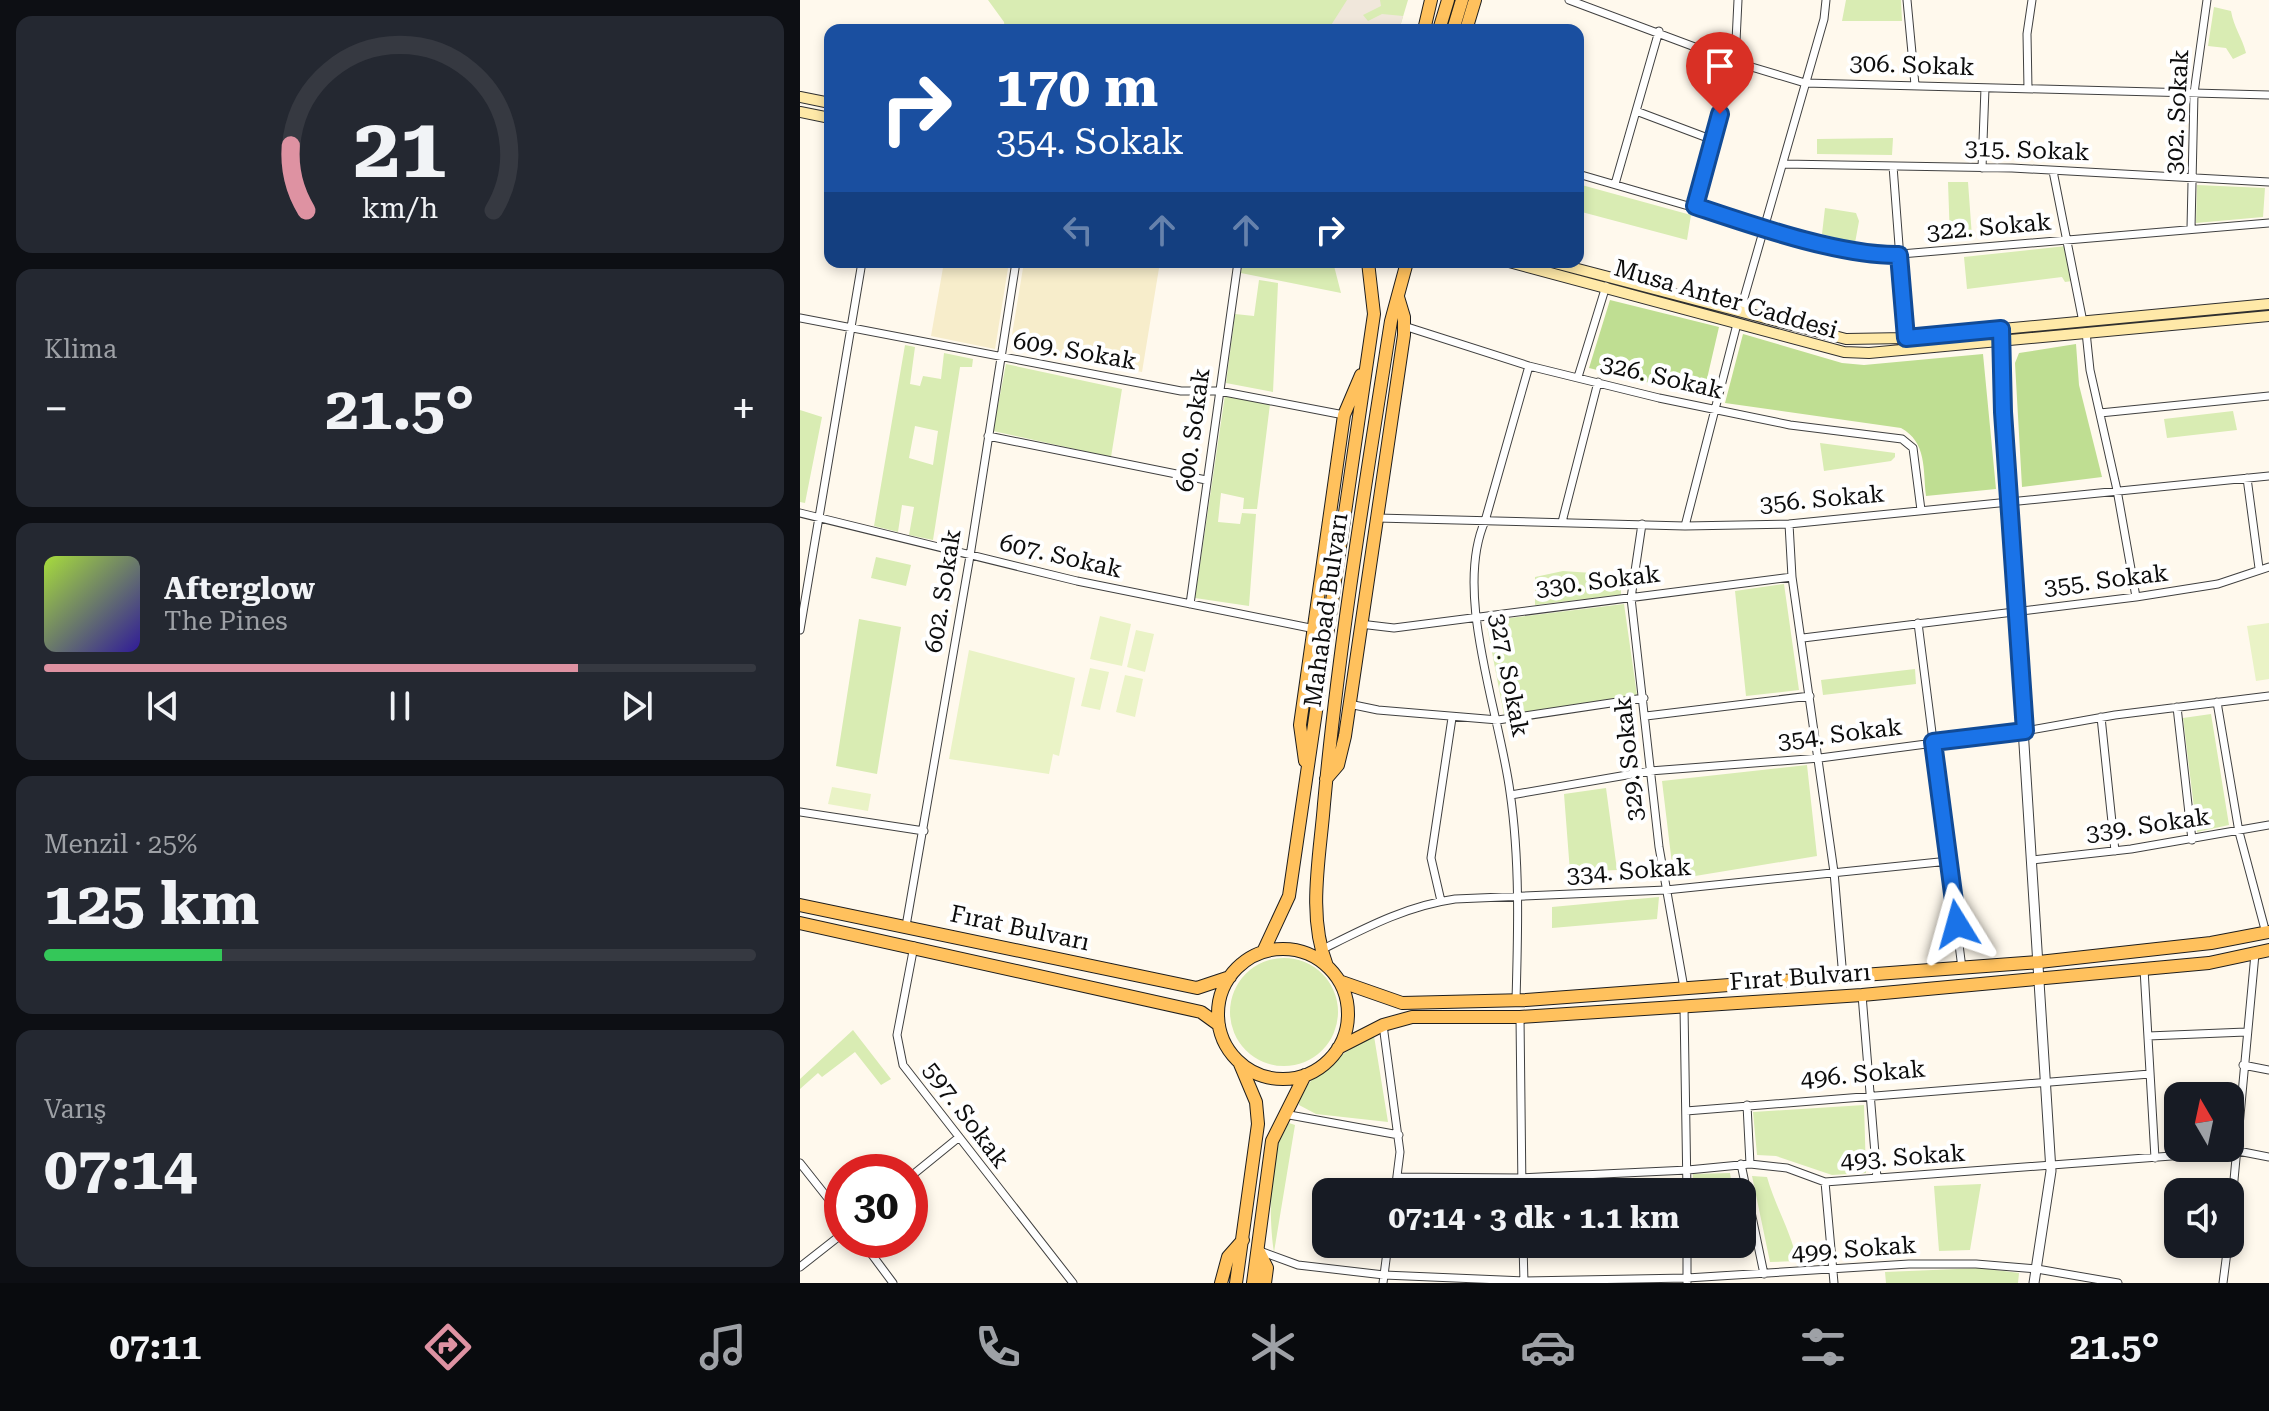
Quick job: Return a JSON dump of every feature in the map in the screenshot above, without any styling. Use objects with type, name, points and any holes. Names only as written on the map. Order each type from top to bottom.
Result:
[{"type":"main road","points":[[1425,24],[1431,0]]},
{"type":"main road","points":[[1441,24],[1448,0]]},
{"type":"main road","points":[[1455,24],[1462,0]]},
{"type":"main road","points":[[1468,24],[1475,0]]},
{"type":"main road","points":[[800,97],[824,102]]},
{"type":"main road","points":[[800,112],[824,117]]},
{"type":"main road","name":"Mahabad Bulvarı","points":[[1263,952],[1289,896],[1374,314],[1369,268]]},
{"type":"main road","name":"Mahabad Bulvarı","points":[[1327,966],[1321,950],[1316,893],[1326,779],[1366,482],[1397,292],[1405,268]]},
{"type":"main road","name":"Musa Anter Caddesi","points":[[1533,268],[1844,352],[1869,353],[2002,334]]},
{"type":"main road","name":"Musa Anter Caddesi","points":[[1574,268],[1846,339],[2002,334],[2269,316]]},
{"type":"main road","points":[[1326,779],[1338,765],[1377,518],[1404,326],[1397,292]]},
{"type":"main road","name":"Musa Anter Caddesi","points":[[2085,327],[2269,304]]},
{"type":"main road","points":[[1307,778],[1300,725],[1344,415],[1350,395],[1366,365]]},
{"type":"main road","name":"Fırat Bulvarı","points":[[800,905],[1197,988],[1230,977]]},
{"type":"main road","name":"Fırat Bulvarı","points":[[800,923],[1201,1012],[1219,1025]]},
{"type":"main road","name":"Fırat Bulvarı","points":[[1339,981],[1375,996],[1414,1003],[1516,1000],[2039,962],[2211,943],[2267,932]]},
{"type":"main road","points":[[1236,1283],[1258,1124],[1256,1102],[1239,1061],[1223,1038],[1219,1025],[1222,992],[1230,977],[1244,962],[1263,952],[1297,950],[1327,966],[1339,981],[1348,1007],[1345,1035],[1338,1048],[1318,1068],[1305,1075],[1270,1077],[1239,1061]]},
{"type":"main road","name":"Fırat Bulvarı","points":[[1338,1048],[1383,1025],[1412,1017],[1520,1017],[1862,995],[2209,963],[2269,950]]},
{"type":"main road","points":[[1412,1017],[1404,1009],[1414,1003]]},
{"type":"main road","points":[[1253,1283],[1268,1162],[1284,1114],[1305,1075]]},
{"type":"main road","points":[[1221,1283],[1228,1257],[1243,1240]]},
{"type":"main road","points":[[1258,1250],[1267,1268],[1265,1283]]},
{"type":"street","name":"306. Sokak","points":[[1569,0],[1659,31],[1735,62],[1805,83],[2269,95]]},
{"type":"street","points":[[1695,206],[1735,62],[1738,0]]},
{"type":"street","points":[[1740,312],[1826,0]]},
{"type":"street","points":[[1907,0],[1915,85]]},
{"type":"street","points":[[2028,89],[2027,34],[2032,0]]},
{"type":"street","name":"302. Sokak","points":[[2191,228],[2194,93],[2207,0]]},
{"type":"street","points":[[1615,184],[1659,31]]},
{"type":"street","points":[[1982,168],[1985,88]]},
{"type":"street","points":[[1636,111],[1713,140]]},
{"type":"street","name":"315. Sokak","points":[[1783,164],[1982,168],[2269,182]]},
{"type":"street","points":[[1893,166],[1906,338]]},
{"type":"street","points":[[2053,171],[2069,240],[2136,597]]},
{"type":"street","name":"322. Sokak","points":[[1584,176],[1764,228],[1861,252],[1899,255],[2269,223]]},
{"type":"street","points":[[800,630],[861,268]]},
{"type":"street","name":"602. Sokak","points":[[906,926],[970,556],[1015,268]]},
{"type":"street","name":"600. Sokak","points":[[1190,604],[1237,268]]},
{"type":"street","points":[[1578,377],[1606,286]]},
{"type":"street","name":"609. Sokak","points":[[800,318],[1181,391],[1219,391],[1344,415]]},
{"type":"street","points":[[1685,526],[1737,324]]},
{"type":"street","name":"326. Sokak","points":[[1404,326],[1529,366],[1716,411],[1790,425],[1891,436],[1910,443],[1913,448],[1921,510]]},
{"type":"street","points":[[2002,334],[2000,362],[2051,1168],[2034,1283]]},
{"type":"street","name":"327. Sokak","points":[[1516,1000],[1516,897],[1511,795],[1477,615],[1473,566],[1477,541],[1529,366]]},
{"type":"street","points":[[1562,522],[1598,382]]},
{"type":"street","points":[[2100,413],[2269,396]]},
{"type":"street","points":[[988,436],[1206,480]]},
{"type":"street","name":"356. Sokak","points":[[1377,518],[1685,526],[1789,524],[2269,476]]},
{"type":"street","points":[[2247,478],[2259,568]]},
{"type":"street","name":"607. Sokak","points":[[800,513],[970,556],[1315,629]]},
{"type":"street","name":"329. Sokak","points":[[1642,524],[1631,598],[1666,890],[1685,990]]},
{"type":"street","points":[[1789,524],[1792,577],[1834,872],[1843,978]]},
{"type":"street","name":"355. Sokak","points":[[1803,638],[2136,597],[2218,584],[2269,567]]},
{"type":"street","name":"330. Sokak","points":[[1360,624],[1394,628],[1792,577]]},
{"type":"street","points":[[1918,623],[1962,968]]},
{"type":"street","points":[[1646,716],[1810,696]]},
{"type":"street","name":"354. Sokak","points":[[1511,795],[1650,771],[1820,758],[2269,696]]},
{"type":"street","points":[[1349,704],[1452,718],[1498,720],[1644,698]]},
{"type":"street","points":[[2217,702],[2239,832],[2267,932]]},
{"type":"street","points":[[2177,707],[2192,840]]},
{"type":"street","points":[[2101,717],[2115,851]]},
{"type":"street","points":[[1441,901],[1431,858],[1452,718]]},
{"type":"street","points":[[800,812],[924,831]]},
{"type":"street","name":"339. Sokak","points":[[2032,860],[2192,840],[2269,825]]},
{"type":"street","name":"334. Sokak","points":[[1321,950],[1377,921],[1441,901],[1666,890],[1949,861]]},
{"type":"street","name":"597. Sokak","points":[[914,946],[897,1035],[903,1065],[1070,1280]]},
{"type":"street","points":[[2242,1082],[2255,954]]},
{"type":"street","points":[[2144,969],[2155,1158]]},
{"type":"street","points":[[1862,995],[1877,1178]]},
{"type":"street","points":[[1684,1007],[1688,1178]]},
{"type":"street","points":[[1520,1017],[1521,1178]]},
{"type":"street","points":[[1383,1025],[1399,1135],[1397,1177]]},
{"type":"street","points":[[2148,1036],[2246,1032]]},
{"type":"street","points":[[2243,1065],[2269,1070]]},
{"type":"street","name":"496. Sokak","points":[[1686,1111],[2031,1080],[2044,1084],[2150,1074]]},
{"type":"street","points":[[1747,1105],[1745,1164],[1764,1274]]},
{"type":"street","points":[[1284,1114],[1399,1135]]},
{"type":"street","points":[[928,1162],[958,1138]]},
{"type":"street","name":"493. Sokak","points":[[2244,1152],[2269,1157]]},
{"type":"street","name":"493. Sokak","points":[[1397,1177],[1521,1178],[1688,1170],[1745,1164],[1787,1168],[1825,1182],[2051,1168],[2164,1157]]},
{"type":"street","points":[[800,1163],[824,1194]]},
{"type":"street","points":[[800,1182],[809,1175]]},
{"type":"street","points":[[1825,1182],[1834,1283]]},
{"type":"street","points":[[800,1267],[824,1248]]},
{"type":"street","name":"499. Sokak","points":[[1258,1250],[1298,1265],[1384,1279],[1687,1281],[1833,1268],[1976,1264],[2037,1269],[2118,1283]]},
{"type":"street","points":[[874,1258],[893,1283]]},
{"type":"street","points":[[1384,1279],[1386,1258]]},
{"type":"street","points":[[1523,1258],[1524,1282]]},
{"type":"street","points":[[1687,1258],[1687,1281]]},
{"type":"street","points":[[2223,1283],[2226,1258]]},
{"type":"street","points":[[1059,1283],[1070,1280]]},
{"type":"shaded area","points":[[1347,0],[1380,0],[1381,6],[1363,15],[1368,21],[1382,14],[1403,16],[1401,24],[1332,24]]},
{"type":"shaded area","points":[[943,268],[1008,268],[995,349],[931,336]]},
{"type":"shaded area","points":[[1023,268],[1159,268],[1142,372],[1010,347]]},
{"type":"green space","points":[[988,0],[1408,0],[1401,24],[1004,22]]},
{"type":"green space","points":[[1846,0],[1901,0],[1902,21],[1842,21]]},
{"type":"green space","points":[[2214,7],[2231,11],[2246,53],[2233,59],[2226,48],[2208,46]]},
{"type":"green space","points":[[1893,138],[1892,155],[1817,154],[1817,139]]},
{"type":"green space","points":[[1948,182],[1968,182],[1972,237],[1950,239]]},
{"type":"green space","points":[[2197,185],[2265,188],[2263,217],[2196,223]]},
{"type":"green space","points":[[1584,186],[1691,215],[1687,240],[1584,213]]},
{"type":"green space","points":[[1825,208],[1856,213],[1859,221],[1855,243],[1822,234]]},
{"type":"green space","points":[[2066,246],[2072,281],[2065,282],[2062,277],[1967,289],[1964,257]]},
{"type":"green space","points":[[1242,268],[1335,268],[1341,293],[1241,273]]},
{"type":"green space","points":[[1259,280],[1278,283],[1273,392],[1226,383],[1235,314],[1254,316]]},
{"type":"green space","points":[[1610,300],[1719,327],[1703,396],[1589,368]]},
{"type":"green space","points":[[1743,334],[1842,363],[1864,365],[1983,354],[1996,489],[1926,496],[1920,449],[1901,428],[1725,403]]},
{"type":"green space","points":[[2076,344],[2079,385],[2102,477],[2022,487],[2015,363],[2019,353]]},
{"type":"green space","points":[[905,345],[915,347],[910,384],[920,386],[923,376],[941,379],[944,353],[973,359],[972,367],[960,367],[933,540],[909,535],[914,507],[902,505],[898,532],[874,526]],"holes":[[[915,426],[938,431],[933,465],[909,458]]]},
{"type":"green space","points":[[1006,364],[1122,389],[1111,457],[993,431]]},
{"type":"green space","points":[[1225,395],[1270,404],[1257,509],[1243,509],[1244,498],[1221,493],[1218,522],[1240,524],[1242,513],[1256,514],[1249,606],[1195,598]]},
{"type":"green space","points":[[800,410],[822,417],[805,503],[800,502]]},
{"type":"green space","points":[[2233,411],[2237,430],[2167,438],[2164,419]]},
{"type":"green space","points":[[1820,443],[1895,453],[1895,457],[1891,461],[1824,471]]},
{"type":"green space","points":[[876,557],[911,565],[906,586],[871,578]]},
{"type":"green space","points":[[1563,571],[1621,575],[1621,595],[1535,605],[1535,577]]},
{"type":"green space","points":[[1784,584],[1799,690],[1746,696],[1735,591]]},
{"type":"green space","points":[[1624,604],[1637,695],[1504,715],[1486,621]]},
{"type":"green space","points":[[1100,616],[1131,624],[1122,666],[1090,659]]},
{"type":"green space","points":[[859,619],[901,627],[877,774],[836,766]]},
{"type":"green space","points":[[2269,623],[2269,679],[2256,681],[2247,626]]},
{"type":"green space","points":[[1136,630],[1154,634],[1145,672],[1127,667]]},
{"type":"green space","points":[[969,650],[1075,678],[1059,756],[1053,754],[1049,774],[949,759]]},
{"type":"green space","points":[[1090,668],[1109,672],[1100,710],[1081,706]]},
{"type":"green space","points":[[1915,669],[1916,684],[1823,695],[1821,680]]},
{"type":"green space","points":[[1125,675],[1143,679],[1135,717],[1116,712]]},
{"type":"green space","points":[[2211,714],[2229,825],[2197,832],[2183,718]]},
{"type":"green space","points":[[1807,765],[1817,856],[1689,877],[1689,863],[1672,864],[1662,781]]},
{"type":"green space","points":[[832,787],[871,794],[868,811],[828,804]]},
{"type":"green space","points":[[1606,788],[1617,870],[1570,872],[1564,794]]},
{"type":"green space","points":[[1659,897],[1657,919],[1552,928],[1552,907]]},
{"type":"green space","points":[[1284,958],[1305,962],[1322,974],[1334,991],[1338,1012],[1334,1033],[1322,1050],[1305,1062],[1284,1066],[1263,1062],[1246,1050],[1234,1033],[1230,1012],[1234,991],[1246,974],[1263,962]]},
{"type":"green space","points":[[853,1030],[891,1079],[881,1085],[855,1052],[822,1077],[818,1073],[800,1089],[800,1079]]},
{"type":"green space","points":[[1374,1036],[1388,1122],[1316,1114],[1299,1105],[1308,1085],[1317,1075],[1340,1056]]},
{"type":"green space","points":[[1864,1105],[1866,1173],[1832,1175],[1776,1156],[1757,1155],[1753,1112]]},
{"type":"green space","points":[[1289,1123],[1295,1125],[1274,1252],[1271,1223],[1273,1166],[1282,1133]]},
{"type":"green space","points":[[1730,1173],[1731,1178],[1693,1178],[1693,1174]]},
{"type":"green space","points":[[1767,1177],[1797,1261],[1770,1262],[1756,1195],[1756,1178],[1752,1178]]},
{"type":"green space","points":[[1981,1184],[1970,1250],[1939,1251],[1934,1186]]},
{"type":"green space","points":[[1981,1268],[2019,1273],[2018,1283],[1886,1283],[1885,1272]]},
{"type":"route","points":[[1720,114],[1695,206],[1764,228],[1861,252],[1899,255],[1906,338],[2001,329],[2003,350],[2000,362],[2025,731],[1933,742],[1957,924]]}]
